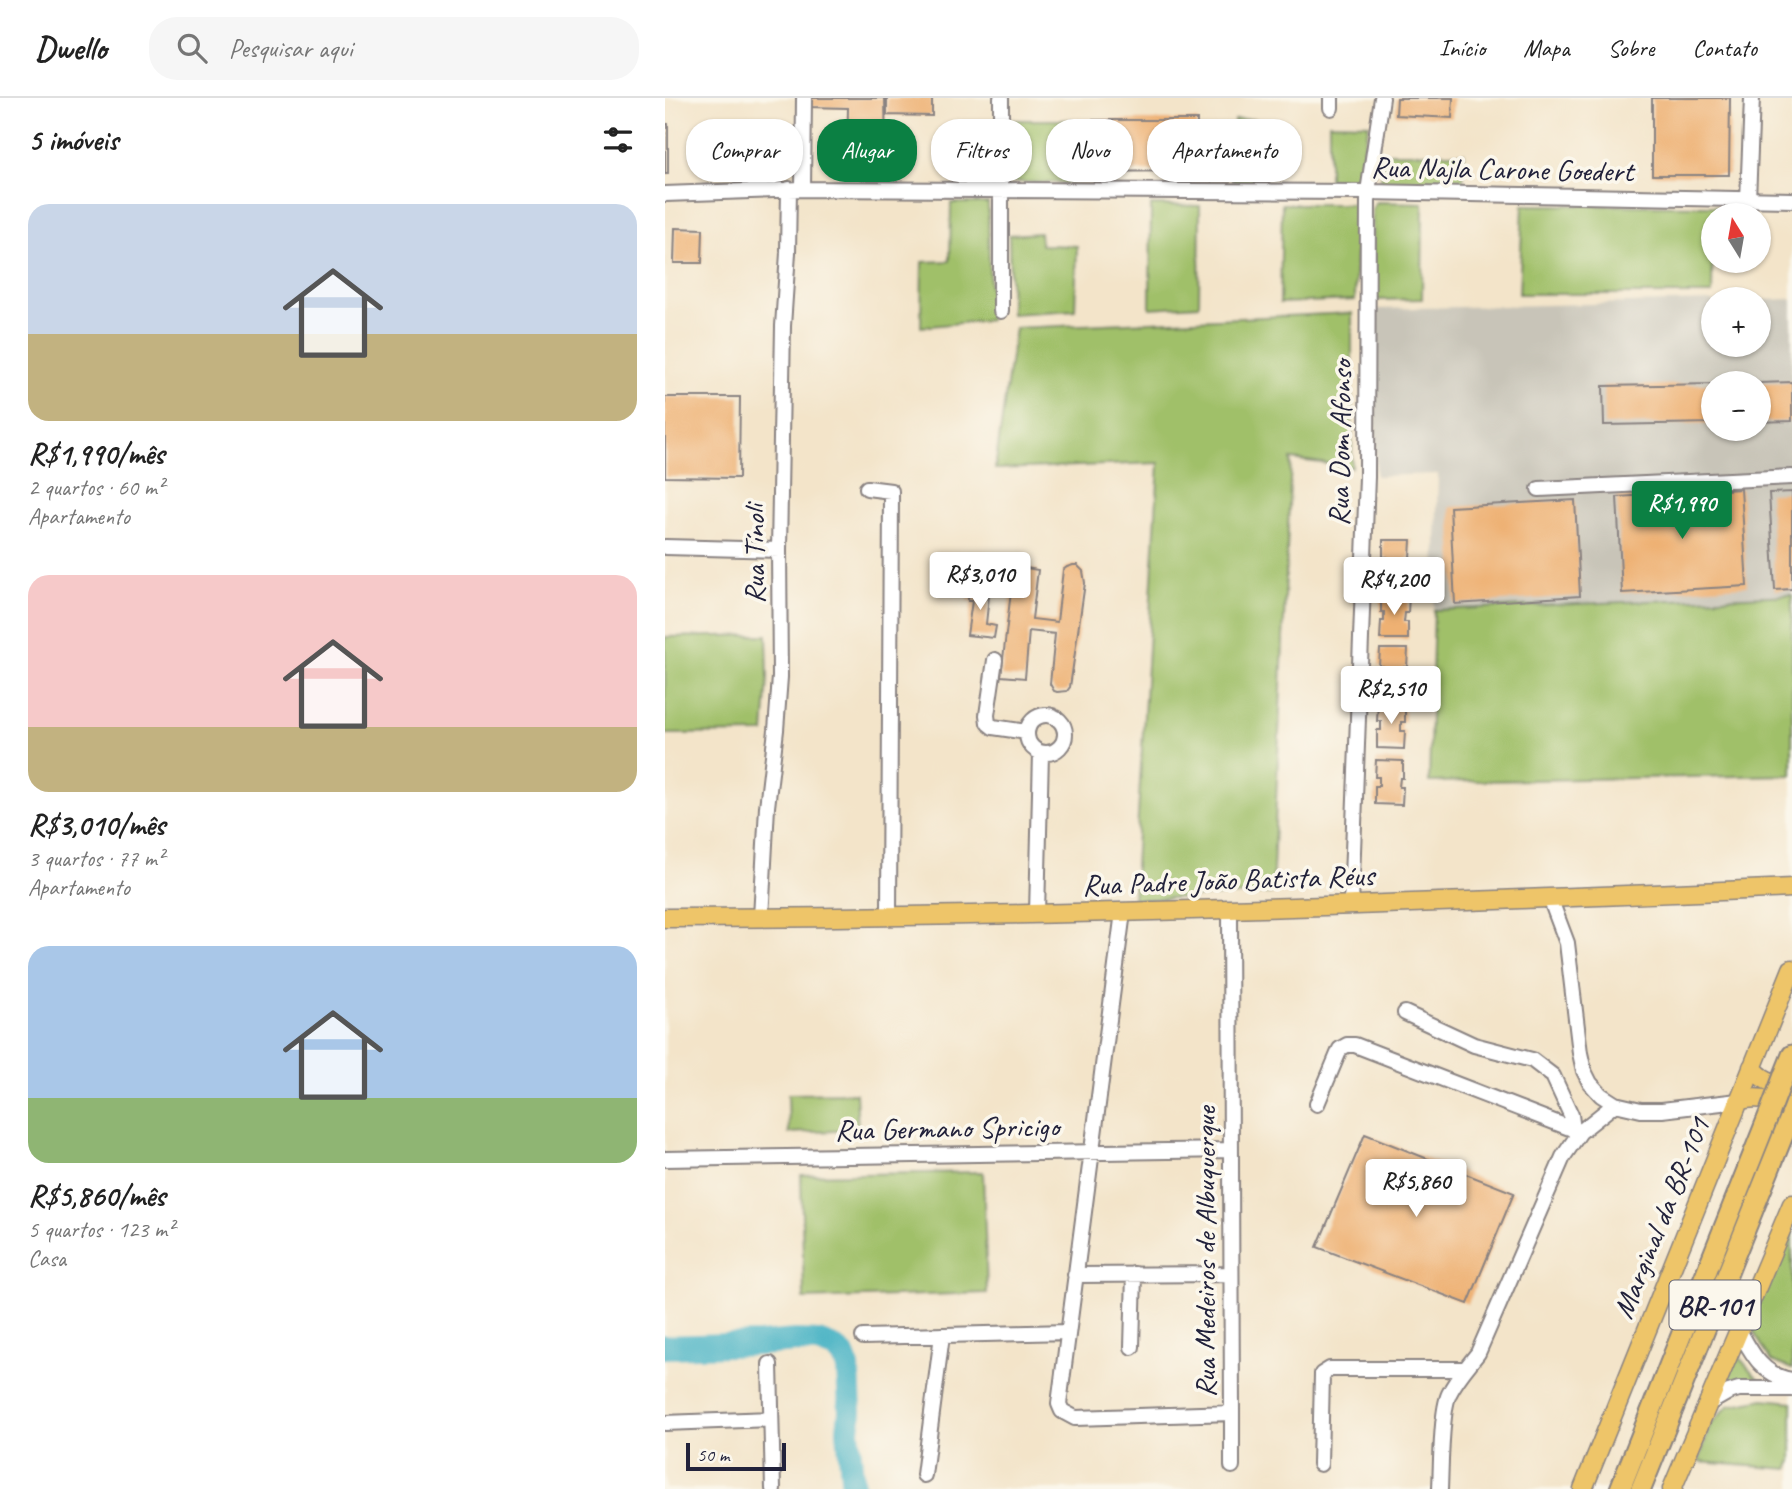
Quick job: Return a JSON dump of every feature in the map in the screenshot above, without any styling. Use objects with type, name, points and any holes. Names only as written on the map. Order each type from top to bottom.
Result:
[{"type":"highway","name":"BR-101","points":[[1619,1489],[1770,1112],[1788,1082],[1792,1055]]},
{"type":"highway","name":"BR-101","points":[[1641,1489],[1791,1115]]},
{"type":"main road","name":"Rua Padre João Batista Réus","points":[[665,918],[1230,910],[1792,888]]},
{"type":"main road","name":"Marginal da BR-101","points":[[1583,1489],[1792,969]]},
{"type":"main road","points":[[1752,1067],[1766,1080],[1788,1082]]},
{"type":"main road","points":[[1738,1101],[1761,1097],[1791,1115]]},
{"type":"main road","points":[[1672,1489],[1792,1204]]},
{"type":"street","name":"Rua Tínoli","points":[[761,918],[767,807],[780,677],[783,326],[804,98]]},
{"type":"street","points":[[1001,98],[1001,311]]},
{"type":"street","name":"Rua Dom Afonso","points":[[1351,905],[1367,477],[1367,192],[1382,98]]},
{"type":"street","points":[[1748,200],[1752,98]]},
{"type":"street","name":"Rua Najla Carone Goedert","points":[[665,194],[796,189],[1367,192],[1792,200]]},
{"type":"street","points":[[1539,489],[1792,477]]},
{"type":"street","points":[[867,488],[891,491],[889,916]]},
{"type":"street","points":[[665,547],[779,550]]},
{"type":"street","points":[[995,660],[988,723],[993,727],[1027,732]]},
{"type":"street","points":[[1042,715],[1053,716],[1062,723],[1066,734],[1062,746],[1053,752],[1041,753],[1030,745],[1027,732],[1032,722],[1042,715]]},
{"type":"street","points":[[1037,913],[1041,753]]},
{"type":"street","points":[[1550,898],[1567,943],[1584,1071],[1601,1095],[1615,1104],[1641,1110],[1738,1101]]},
{"type":"street","name":"Rua Medeiros de Albuquerque","points":[[1068,1332],[1059,1404],[1062,1411],[1075,1418],[1232,1413],[1230,910]]},
{"type":"street","points":[[863,1337],[1068,1332],[1123,912]]},
{"type":"street","points":[[1405,1013],[1474,1045],[1532,1060],[1553,1076],[1576,1131]]},
{"type":"street","points":[[1317,1104],[1340,1049],[1355,1045],[1576,1131]]},
{"type":"street","points":[[1437,1487],[1444,1410],[1448,1396],[1478,1353],[1576,1131],[1615,1104]]},
{"type":"street","name":"Rua Germano Spricigo","points":[[665,1159],[1231,1150]]},
{"type":"street","points":[[1132,1348],[1134,1274]]},
{"type":"street","points":[[1075,1275],[1231,1274]]},
{"type":"street","points":[[1739,1329],[1761,1366],[1774,1375],[1792,1380]]},
{"type":"street","points":[[924,1475],[941,1335]]},
{"type":"street","points":[[770,1364],[773,1489]]},
{"type":"street","points":[[1320,1464],[1322,1374],[1325,1371],[1465,1369]]},
{"type":"street","points":[[1708,1404],[1739,1389],[1792,1389]]},
{"type":"street","points":[[1232,1413],[1232,1466]]},
{"type":"street","points":[[665,1423],[771,1419]]},
{"type":"shaded area","points":[[1792,299],[1792,595],[1434,610],[1438,474],[1376,476],[1376,309],[1701,301],[1701,357],[1771,357],[1771,300]]},
{"type":"green space","points":[[1032,120],[1046,120],[1046,182],[1072,183],[1008,182],[1032,182]]},
{"type":"green space","points":[[1329,123],[1369,124],[1356,184],[1329,184]]},
{"type":"green space","points":[[1387,153],[1464,153],[1463,183],[1380,183]]},
{"type":"green space","points":[[1376,202],[1423,203],[1422,299],[1374,300],[1372,210]]},
{"type":"green space","points":[[951,203],[988,203],[990,320],[921,327],[922,262],[950,261]]},
{"type":"green space","points":[[1282,204],[1356,204],[1355,300],[1280,303]]},
{"type":"green space","points":[[1151,205],[1200,206],[1199,305],[1150,308]]},
{"type":"green space","points":[[1523,205],[1701,206],[1701,273],[1712,273],[1712,287],[1701,287],[1701,294],[1519,294]]},
{"type":"green space","points":[[1040,233],[1041,245],[1077,246],[1075,310],[1011,314],[1009,235]]},
{"type":"green space","points":[[1352,313],[1352,467],[1291,459],[1272,893],[1133,900],[1159,463],[995,469],[1015,328]]},
{"type":"green space","points":[[1792,595],[1792,775],[1429,782],[1434,610]]},
{"type":"green space","points":[[767,635],[768,678],[764,733],[665,734],[665,637]]},
{"type":"green space","points":[[856,1093],[858,1130],[789,1133],[788,1094]]},
{"type":"green space","points":[[983,1172],[987,1293],[804,1299],[801,1175]]},
{"type":"green space","points":[[1792,1221],[1792,1369],[1771,1361],[1749,1324]]},
{"type":"green space","points":[[1736,1354],[1760,1381],[1724,1386]]},
{"type":"green space","points":[[1764,1399],[1792,1402],[1792,1461],[1788,1469],[1699,1462],[1710,1425],[1728,1406]]},
{"type":"building","points":[[810,98],[885,98],[885,119],[848,119],[848,108],[810,107]]},
{"type":"building","points":[[887,98],[932,98],[932,116],[887,115]]},
{"type":"building","points":[[1397,98],[1453,98],[1452,118],[1396,115]]},
{"type":"building","points":[[1652,98],[1730,98],[1729,175],[1652,175]]},
{"type":"building","points":[[1133,120],[1147,120],[1147,171],[1133,172]]},
{"type":"building","points":[[665,124],[668,124],[668,174],[665,174]]},
{"type":"building","points":[[675,228],[703,229],[702,263],[674,263]]},
{"type":"building","points":[[1792,382],[1792,421],[1771,422],[1771,383]]},
{"type":"building","points":[[1701,384],[1701,423],[1604,425],[1603,386]]},
{"type":"building","points":[[665,397],[740,397],[739,478],[665,477]]},
{"type":"building","points":[[1741,489],[1747,586],[1622,593],[1617,497]]},
{"type":"building","points":[[1792,492],[1792,589],[1775,590],[1769,493]]},
{"type":"building","points":[[1575,500],[1580,596],[1455,604],[1450,507]]},
{"type":"building","points":[[1383,540],[1411,540],[1410,558],[1407,558],[1410,585],[1382,584],[1383,566],[1386,566],[1387,557],[1383,557]]},
{"type":"building","points":[[1073,565],[1083,571],[1085,583],[1070,687],[1067,691],[1057,692],[1050,684],[1055,634],[1029,631],[1025,678],[1001,676],[1014,566],[1038,570],[1032,619],[1057,622],[1063,570]]},
{"type":"building","points":[[969,584],[990,586],[986,624],[996,626],[994,638],[967,635],[972,601],[968,601]]},
{"type":"building","points":[[1381,595],[1409,595],[1408,613],[1405,613],[1404,622],[1408,622],[1408,639],[1380,639],[1381,621],[1384,621]]},
{"type":"building","points":[[1380,649],[1408,649],[1407,667],[1404,667],[1403,676],[1407,676],[1407,694],[1379,693],[1379,675],[1383,675],[1383,666],[1379,666]]},
{"type":"building","points":[[1378,704],[1405,704],[1405,722],[1401,722],[1401,731],[1405,731],[1404,749],[1377,748],[1377,730],[1381,730],[1381,721],[1377,721]]},
{"type":"building","points":[[1376,760],[1403,761],[1403,778],[1400,778],[1399,787],[1403,787],[1402,805],[1375,804],[1375,786],[1379,786],[1379,777],[1375,777]]},
{"type":"building","points":[[1365,1134],[1514,1193],[1468,1304],[1317,1247]]},
{"type":"waterway","points":[[665,1347],[796,1341],[818,1342],[834,1348],[843,1355],[848,1368],[848,1430],[853,1489]]}]
